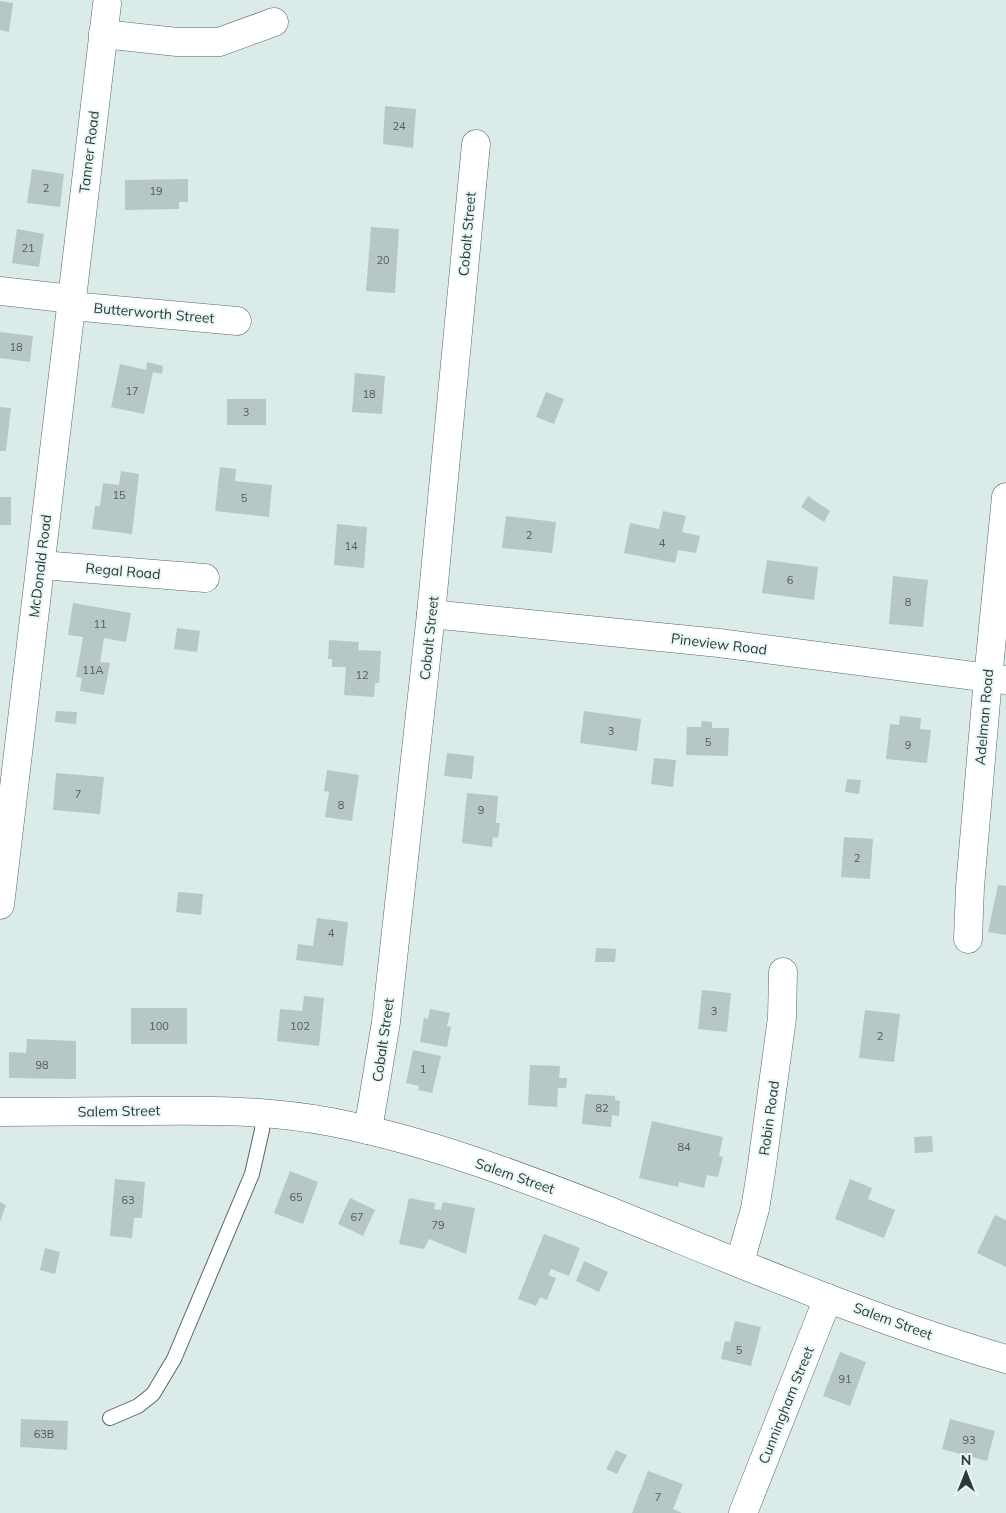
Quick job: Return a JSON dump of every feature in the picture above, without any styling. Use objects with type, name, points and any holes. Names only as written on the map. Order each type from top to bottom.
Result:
[{"type":"street","name":"Tanner Road","points":[[72,303],[107,4]]},
{"type":"street","points":[[103,34],[177,42],[219,42],[274,22]]},
{"type":"street","name":"Cobalt Street","points":[[368,1130],[386,1022],[431,614],[476,144]]},
{"type":"street","points":[[0,291],[72,303]]},
{"type":"street","name":"Butterworth Street","points":[[72,303],[237,321]]},
{"type":"street","name":"McDonald Road","points":[[0,905],[72,303]]},
{"type":"street","name":"Adelman Road","points":[[968,938],[970,888],[997,679],[1006,497]]},
{"type":"street","name":"Regal Road","points":[[40,564],[205,578]]},
{"type":"street","name":"Pineview Road","points":[[431,614],[719,643],[997,679]]},
{"type":"street","name":"Robin Road","points":[[740,1262],[755,1209],[761,1172],[782,1018],[783,972]]},
{"type":"street","name":"Salem Street","points":[[0,1112],[224,1110],[263,1112],[368,1130],[452,1154],[539,1184],[828,1298],[919,1332],[1006,1359]]},
{"type":"street","name":"Cunningham Street","points":[[743,1513],[828,1298]]},
{"type":"lane","points":[[110,1418],[138,1406],[153,1394],[174,1359],[252,1174],[261,1138],[263,1112]]},
{"type":"building","points":[[0,1],[13,3],[9,32],[0,30]]},
{"type":"building","points":[[385,106],[416,109],[413,148],[383,144]]},
{"type":"building","points":[[32,169],[64,174],[60,207],[27,203]]},
{"type":"building","points":[[188,179],[188,202],[179,202],[179,209],[125,210],[125,180]]},
{"type":"building","points":[[371,227],[399,229],[395,293],[366,291]]},
{"type":"building","points":[[17,229],[44,234],[39,267],[12,263]]},
{"type":"building","points":[[0,332],[33,336],[30,362],[0,358]]},
{"type":"building","points":[[147,362],[163,366],[162,374],[153,372],[144,414],[111,407],[120,364],[146,370]]},
{"type":"building","points":[[355,373],[385,376],[382,414],[352,412]]},
{"type":"building","points":[[546,392],[564,399],[554,424],[536,417]]},
{"type":"building","points":[[227,399],[266,399],[266,425],[227,425]]},
{"type":"building","points":[[0,407],[11,408],[6,451],[0,451]]},
{"type":"building","points":[[220,467],[236,469],[235,481],[272,485],[269,517],[215,511]]},
{"type":"building","points":[[121,471],[139,474],[132,534],[92,529],[95,506],[100,506],[103,483],[119,485]]},
{"type":"building","points":[[808,496],[830,511],[824,522],[801,507]]},
{"type":"building","points":[[0,497],[11,497],[11,525],[0,525]]},
{"type":"building","points":[[663,511],[686,516],[682,532],[700,536],[696,553],[678,550],[675,563],[624,553],[630,523],[659,529]]},
{"type":"building","points":[[506,516],[556,522],[552,553],[502,548]]},
{"type":"building","points":[[337,524],[367,527],[364,568],[334,565]]},
{"type":"building","points":[[767,560],[818,567],[814,600],[762,593]]},
{"type":"building","points":[[893,576],[928,580],[923,627],[889,624]]},
{"type":"building","points":[[73,603],[131,613],[126,642],[104,638],[100,662],[110,663],[104,695],[80,691],[82,678],[76,677],[83,637],[68,635]]},
{"type":"building","points":[[177,628],[200,631],[197,652],[174,649]]},
{"type":"building","points":[[329,640],[359,642],[358,650],[381,651],[379,683],[375,683],[374,697],[344,695],[346,667],[332,667],[332,659],[328,659]]},
{"type":"building","points":[[56,711],[77,712],[76,724],[55,722]]},
{"type":"building","points":[[584,711],[641,719],[637,751],[580,743]]},
{"type":"building","points":[[900,716],[921,718],[920,729],[931,730],[927,763],[886,759],[890,724],[899,725]]},
{"type":"building","points":[[702,721],[712,722],[712,728],[729,728],[728,756],[686,755],[687,727],[701,727]]},
{"type":"building","points":[[447,753],[474,756],[472,779],[444,776]]},
{"type":"building","points":[[654,758],[676,760],[673,787],[651,784]]},
{"type":"building","points":[[327,770],[359,775],[352,821],[325,817],[329,792],[324,791]]},
{"type":"building","points":[[56,773],[104,777],[100,814],[53,810]]},
{"type":"building","points":[[847,779],[861,780],[859,794],[845,792]]},
{"type":"building","points":[[467,793],[498,796],[496,823],[500,823],[498,838],[493,837],[492,847],[462,843]]},
{"type":"building","points":[[844,837],[873,839],[870,879],[841,877]]},
{"type":"building","points":[[998,885],[1006,886],[1006,935],[988,932]]},
{"type":"building","points":[[178,892],[203,894],[201,915],[176,912]]},
{"type":"building","points":[[317,918],[348,922],[343,966],[296,960],[298,944],[313,946]]},
{"type":"building","points":[[596,948],[616,949],[615,962],[595,962]]},
{"type":"building","points":[[702,990],[731,993],[727,1032],[698,1029]]},
{"type":"building","points":[[304,996],[324,998],[319,1046],[277,1041],[280,1009],[302,1011]]},
{"type":"building","points":[[131,1008],[187,1008],[187,1044],[131,1044]]},
{"type":"building","points":[[430,1009],[450,1013],[447,1026],[451,1027],[447,1047],[420,1042],[424,1018],[428,1019]]},
{"type":"building","points":[[865,1010],[900,1014],[894,1062],[859,1058]]},
{"type":"building","points":[[27,1039],[76,1041],[76,1079],[9,1078],[9,1052],[26,1053]]},
{"type":"building","points":[[413,1050],[441,1056],[432,1093],[418,1090],[419,1086],[406,1083]]},
{"type":"building","points":[[530,1065],[560,1066],[559,1078],[567,1078],[566,1088],[558,1088],[557,1107],[528,1105]]},
{"type":"building","points":[[585,1094],[615,1096],[615,1100],[620,1101],[619,1116],[612,1115],[611,1127],[582,1124]]},
{"type":"building","points":[[652,1121],[723,1137],[719,1156],[723,1157],[718,1177],[707,1175],[704,1188],[679,1182],[678,1187],[639,1178]]},
{"type":"building","points":[[932,1136],[933,1152],[915,1153],[914,1137]]},
{"type":"building","points":[[290,1171],[318,1182],[303,1224],[274,1213]]},
{"type":"building","points":[[115,1179],[145,1182],[142,1218],[134,1218],[132,1238],[110,1236]]},
{"type":"building","points":[[850,1179],[872,1188],[868,1199],[895,1210],[884,1238],[835,1219]]},
{"type":"building","points":[[350,1198],[375,1210],[363,1236],[338,1224]]},
{"type":"building","points":[[409,1198],[435,1203],[434,1209],[441,1210],[443,1202],[475,1208],[466,1254],[429,1239],[424,1249],[399,1244]]},
{"type":"building","points":[[0,1202],[6,1205],[0,1222]]},
{"type":"building","points":[[995,1215],[1006,1220],[1006,1267],[977,1253]]},
{"type":"building","points":[[544,1234],[580,1248],[569,1276],[551,1269],[548,1275],[556,1278],[547,1300],[540,1297],[536,1306],[518,1299]]},
{"type":"building","points":[[45,1248],[60,1252],[55,1274],[40,1270]]},
{"type":"building","points":[[584,1261],[608,1272],[599,1292],[576,1281]]},
{"type":"building","points":[[735,1321],[761,1327],[751,1366],[721,1359],[725,1341],[730,1342]]},
{"type":"building","points":[[840,1352],[866,1362],[850,1406],[823,1396]]},
{"type":"building","points":[[21,1419],[68,1421],[67,1450],[20,1447]]},
{"type":"building","points":[[950,1419],[995,1431],[987,1461],[942,1449]]},
{"type":"building","points":[[616,1450],[627,1455],[617,1474],[606,1469]]},
{"type":"building","points":[[648,1471],[683,1484],[673,1509],[682,1513],[632,1513]]}]
